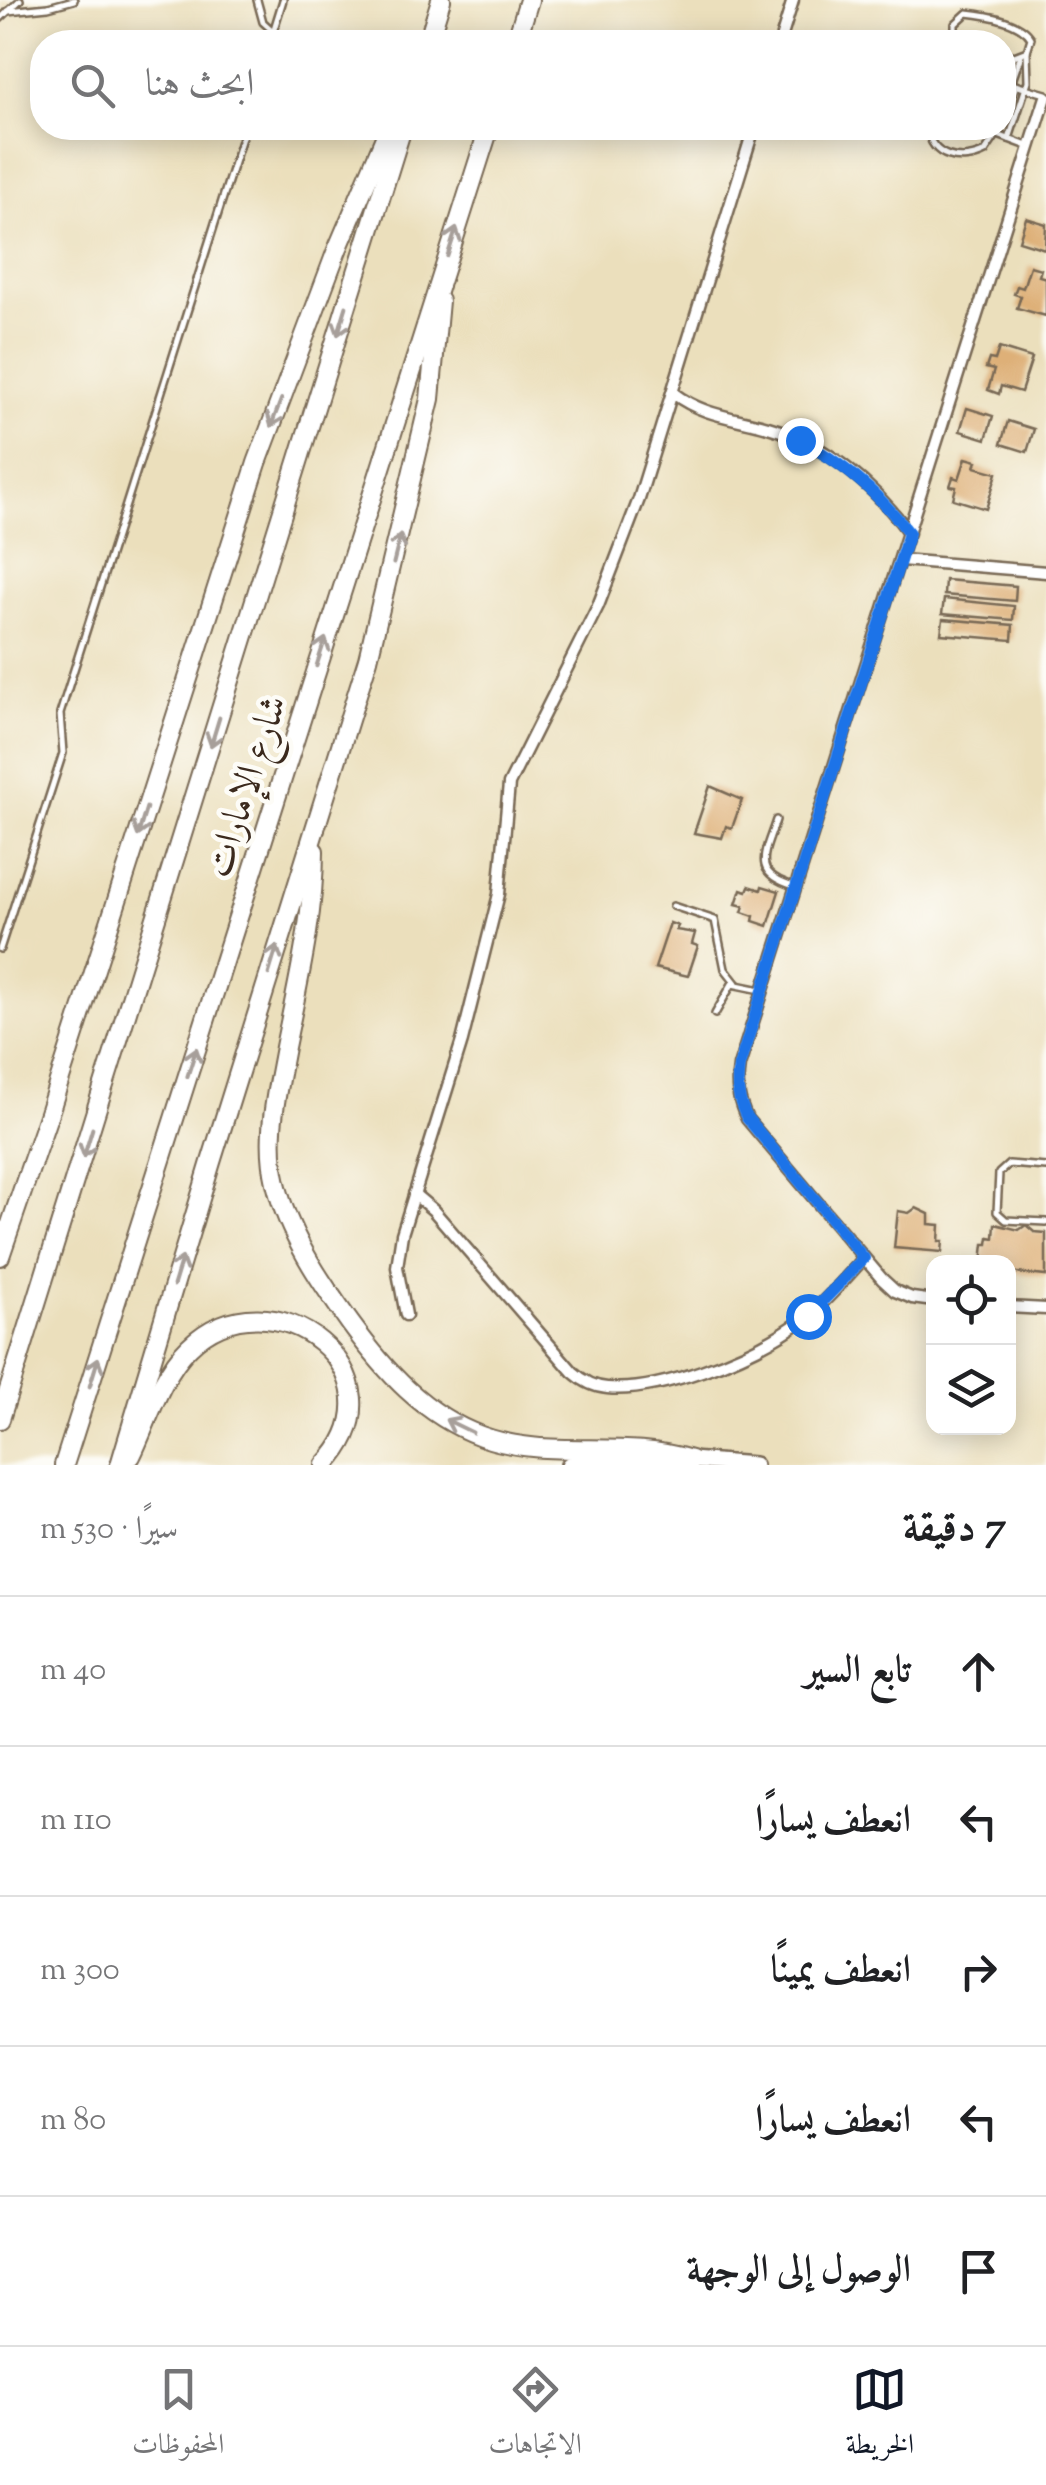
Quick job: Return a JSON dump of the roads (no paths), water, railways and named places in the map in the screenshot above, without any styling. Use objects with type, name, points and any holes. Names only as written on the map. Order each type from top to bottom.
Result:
[{"type":"highway","points":[[432,30],[441,0]]},
{"type":"highway","points":[[520,30],[529,0]]},
{"type":"highway","points":[[0,1256],[257,464],[337,250],[384,140]]},
{"type":"highway","name":"شارع الإمارات","points":[[0,1419],[398,140]]},
{"type":"highway","name":"شارع الإمارات","points":[[64,1465],[485,140]]},
{"type":"highway","points":[[123,1465],[368,659],[425,428],[436,356],[438,283]]},
{"type":"highway","points":[[314,829],[312,895],[271,1135],[272,1165],[279,1194],[313,1267],[382,1364],[413,1396],[446,1420],[516,1446],[649,1450],[691,1460]]},
{"type":"highway","points":[[123,1465],[167,1380],[189,1348],[222,1326],[260,1319],[280,1320],[310,1332],[323,1341],[342,1366],[352,1412],[343,1442],[326,1465]]},
{"type":"main road","points":[[569,1465],[691,1460],[754,1465]]},
{"type":"street","points":[[784,30],[793,0]]},
{"type":"street","points":[[926,1300],[895,1291],[864,1258],[747,1118],[736,1084],[1046,96]]},
{"type":"street","points":[[406,1314],[397,1267],[499,894],[509,784],[598,606],[639,499],[750,140]]},
{"type":"street","points":[[674,393],[708,414],[770,428],[828,456],[874,491],[909,533]]},
{"type":"street","points":[[901,560],[1046,572]]},
{"type":"street","points":[[414,1194],[433,1210],[573,1372],[602,1388],[640,1386],[682,1376],[767,1342],[808,1316],[864,1258]]},
{"type":"street","points":[[1016,1307],[1046,1310]]},
{"type":"lane","points":[[0,19],[20,0]]},
{"type":"lane","points":[[8,11],[74,0]]},
{"type":"lane","points":[[257,0],[263,22],[273,30]]},
{"type":"lane","points":[[274,30],[283,0]]},
{"type":"lane","points":[[955,30],[960,17],[975,14],[1022,27],[1031,38],[1016,76]]},
{"type":"lane","points":[[1016,53],[1024,53]]},
{"type":"lane","points":[[1016,118],[1029,74],[1024,53]]},
{"type":"lane","points":[[1016,85],[1046,96]]},
{"type":"lane","points":[[0,948],[63,754],[60,714],[241,140]]},
{"type":"lane","points":[[933,140],[936,148],[963,160],[985,152],[995,140]]},
{"type":"lane","points":[[1012,140],[1030,147]]},
{"type":"lane","points":[[776,820],[764,858],[765,868],[775,879],[797,886]]},
{"type":"lane","points":[[673,906],[714,920],[725,969],[736,983],[764,991]]},
{"type":"lane","points":[[715,1014],[730,986],[736,983]]},
{"type":"lane","points":[[1046,1167],[1008,1164],[999,1173],[997,1212],[1006,1220],[1046,1222]]}]
